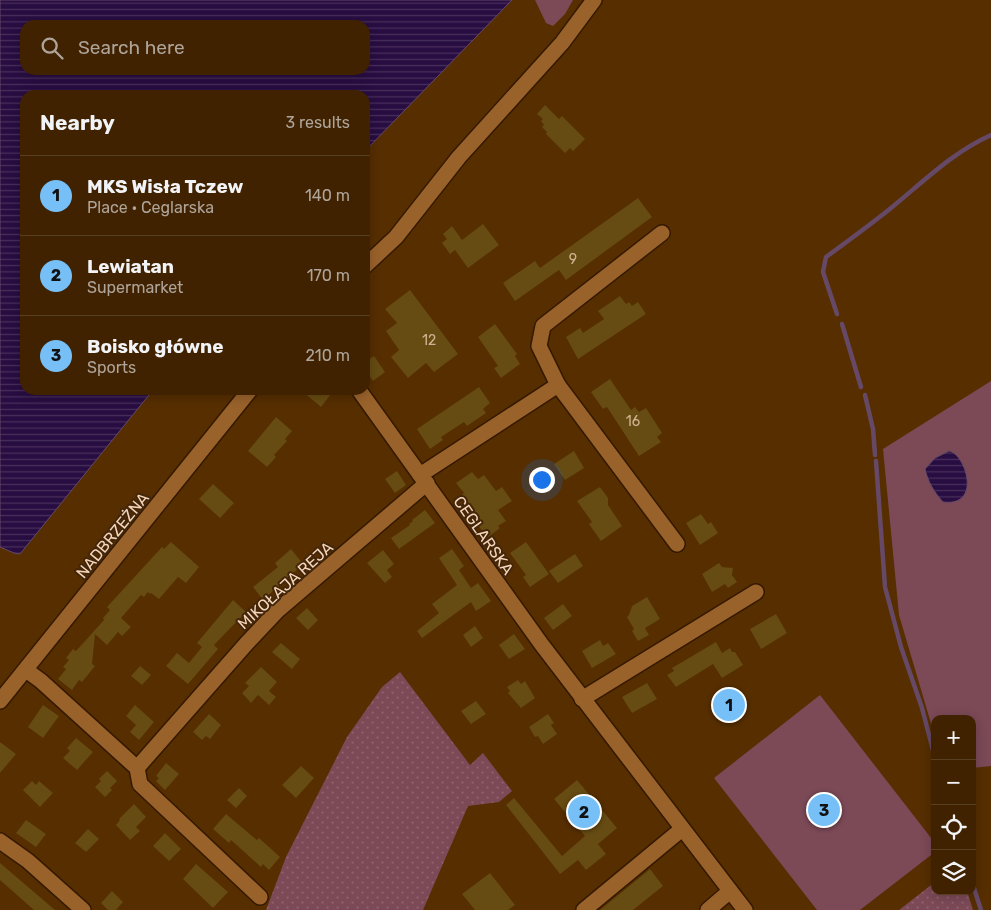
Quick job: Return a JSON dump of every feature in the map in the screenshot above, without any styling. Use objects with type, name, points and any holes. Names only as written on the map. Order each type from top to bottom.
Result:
[{"type":"street","points":[[370,261],[396,237],[459,157],[562,43],[594,0]]},
{"type":"street","points":[[662,233],[543,326],[539,346],[558,385],[677,544]]},
{"type":"street","name":"MIKOŁAJA REJA","points":[[137,768],[277,611],[423,479],[558,385]]},
{"type":"street","name":"NADBRZEŻNA","points":[[0,702],[246,395]]},
{"type":"street","name":"CEGLARSKA","points":[[363,395],[582,699],[745,910]]},
{"type":"street","points":[[582,699],[756,592]]},
{"type":"street","points":[[26,670],[41,681],[137,768],[140,784],[260,897]]},
{"type":"street","points":[[584,910],[682,829]]},
{"type":"street","points":[[0,841],[28,861],[83,910]]},
{"type":"street","points":[[708,910],[730,891]]},
{"type":"shaded area","points":[[0,0],[512,0],[370,146],[370,90],[20,90],[20,395],[149,395],[20,554],[0,547]]},
{"type":"shaded area","points":[[535,0],[573,0],[565,14],[553,26],[546,23]]},
{"type":"shaded area","points":[[991,381],[991,766],[976,768],[976,715],[931,715],[931,723],[899,615],[883,449]]},
{"type":"shaded area","points":[[949,451],[955,454],[965,469],[967,489],[963,496],[955,501],[943,502],[932,487],[925,469],[935,458]]},
{"type":"shaded area","points":[[400,672],[470,765],[483,753],[512,791],[499,802],[468,806],[423,910],[266,910],[286,857],[347,737],[382,687]]},
{"type":"shaded area","points":[[820,695],[931,838],[931,855],[860,910],[817,910],[714,778]]},
{"type":"shaded area","points":[[931,885],[931,895],[968,895],[973,910],[899,910]]},
{"type":"building","points":[[545,105],[559,119],[562,116],[585,139],[573,151],[570,148],[565,153],[546,134],[547,132],[542,127],[544,125],[541,121],[543,119],[537,114]]},
{"type":"building","points":[[638,198],[652,217],[566,280],[559,270],[515,301],[503,283],[535,261],[540,268]]},
{"type":"building","points":[[483,224],[499,245],[468,268],[455,250],[450,254],[442,243],[447,239],[443,234],[452,226],[462,240]]},
{"type":"building","points":[[410,290],[458,354],[434,372],[426,363],[408,378],[391,357],[399,350],[386,331],[397,323],[385,309]]},
{"type":"building","points":[[620,296],[626,304],[629,302],[632,306],[638,302],[646,314],[578,359],[566,337],[580,328],[583,333],[604,319],[598,311]]},
{"type":"building","points":[[495,324],[517,354],[515,356],[520,364],[501,378],[494,368],[498,366],[478,337]]},
{"type":"building","points":[[374,356],[385,372],[373,381],[370,377],[370,359]]},
{"type":"building","points":[[610,379],[631,410],[635,407],[639,412],[646,408],[662,433],[657,437],[661,442],[639,456],[607,407],[603,409],[591,392]]},
{"type":"building","points":[[479,387],[490,403],[483,409],[486,413],[467,426],[464,422],[441,437],[443,440],[430,449],[417,429]]},
{"type":"building","points":[[307,395],[330,395],[321,407]]},
{"type":"building","points":[[276,417],[292,431],[285,439],[287,441],[274,455],[276,457],[267,467],[248,451]]},
{"type":"building","points":[[574,451],[584,468],[565,480],[554,464]]},
{"type":"building","points":[[397,471],[406,485],[395,493],[385,479]]},
{"type":"building","points":[[472,472],[478,479],[484,475],[496,491],[502,487],[512,501],[498,510],[506,521],[498,526],[500,528],[487,538],[474,519],[476,517],[461,496],[464,493],[456,483]]},
{"type":"building","points":[[213,484],[234,503],[220,518],[199,499]]},
{"type":"building","points":[[600,487],[608,498],[608,505],[622,526],[601,541],[589,524],[592,522],[577,501]]},
{"type":"building","points":[[425,510],[435,523],[399,549],[391,538],[410,525],[412,520]]},
{"type":"building","points":[[701,514],[708,524],[711,522],[718,533],[700,545],[686,523]]},
{"type":"building","points":[[171,542],[199,567],[186,583],[178,577],[159,599],[148,592],[144,597],[141,595],[121,618],[131,627],[122,636],[118,632],[107,645],[95,634],[92,664],[95,666],[82,682],[79,680],[72,690],[58,679],[66,669],[63,667],[69,660],[66,658],[73,649],[76,651],[104,620],[103,618],[110,610],[107,607],[162,547],[164,549]]},
{"type":"building","points":[[526,542],[549,574],[530,587],[523,577],[526,575],[510,553]]},
{"type":"building","points":[[291,549],[303,564],[263,600],[253,587],[278,567],[275,563]]},
{"type":"building","points":[[452,549],[464,566],[459,570],[471,588],[478,583],[491,601],[476,611],[471,602],[422,638],[417,631],[439,613],[432,604],[457,585],[439,558]]},
{"type":"building","points":[[383,550],[394,564],[387,570],[392,577],[385,583],[367,563]]},
{"type":"building","points":[[575,554],[583,566],[558,583],[549,571]]},
{"type":"building","points":[[719,563],[722,567],[733,568],[732,575],[737,582],[728,588],[725,584],[712,592],[702,574]]},
{"type":"building","points":[[647,597],[660,619],[645,628],[649,635],[638,641],[627,617],[632,606]]},
{"type":"building","points":[[233,600],[246,612],[214,645],[218,649],[188,684],[166,666],[177,653],[189,663],[202,647],[197,643]]},
{"type":"building","points":[[563,604],[572,616],[553,630],[544,618]]},
{"type":"building","points":[[307,608],[318,620],[308,630],[296,618]]},
{"type":"building","points":[[776,614],[787,633],[761,649],[750,629]]},
{"type":"building","points":[[475,626],[483,638],[471,647],[463,635]]},
{"type":"building","points":[[514,634],[525,649],[509,659],[499,645]]},
{"type":"building","points":[[600,640],[603,646],[608,643],[616,654],[592,668],[582,651]]},
{"type":"building","points":[[716,642],[722,653],[730,648],[732,652],[735,652],[743,665],[722,678],[713,664],[676,687],[667,675],[674,671],[672,668]]},
{"type":"building","points":[[281,643],[300,659],[292,669],[272,652]]},
{"type":"building","points":[[140,666],[151,675],[142,685],[131,676]]},
{"type":"building","points":[[261,667],[277,682],[269,691],[276,697],[269,705],[258,695],[251,703],[242,693],[249,686],[245,683]]},
{"type":"building","points":[[518,680],[521,684],[525,681],[535,698],[521,708],[508,693],[510,691],[507,687]]},
{"type":"building","points":[[647,683],[657,699],[632,713],[622,697]]},
{"type":"building","points":[[732,688],[745,710],[725,722],[712,699]]},
{"type":"building","points":[[476,701],[486,714],[471,724],[461,711]]},
{"type":"building","points":[[43,705],[59,716],[43,738],[28,727]]},
{"type":"building","points":[[135,705],[154,722],[139,740],[130,732],[136,725],[126,716]]},
{"type":"building","points":[[209,714],[221,725],[210,739],[206,736],[202,740],[193,732]]},
{"type":"building","points":[[548,714],[554,723],[551,725],[557,734],[543,744],[538,736],[535,737],[529,727]]},
{"type":"building","points":[[76,738],[93,752],[77,770],[63,758],[70,751],[67,748]]},
{"type":"building","points":[[0,742],[16,754],[0,773]]},
{"type":"building","points":[[166,763],[179,774],[165,790],[156,781],[159,778],[156,776]]},
{"type":"building","points":[[301,766],[314,778],[296,798],[282,785]]},
{"type":"building","points":[[107,771],[117,781],[105,797],[95,787],[101,781],[99,779]]},
{"type":"building","points":[[577,780],[617,828],[598,844],[606,854],[586,870],[578,860],[560,874],[506,805],[514,798],[562,856],[585,836],[554,799]]},
{"type":"building","points":[[32,781],[36,785],[39,781],[53,793],[40,807],[23,790]]},
{"type":"building","points":[[239,788],[247,796],[236,808],[227,800]]},
{"type":"building","points":[[134,804],[146,817],[136,827],[140,831],[130,840],[116,825],[119,819]]},
{"type":"building","points":[[226,814],[257,840],[259,838],[280,857],[269,870],[263,864],[261,867],[231,840],[229,843],[213,829]]},
{"type":"building","points":[[26,820],[46,834],[36,847],[16,833]]},
{"type":"building","points":[[88,829],[99,839],[86,852],[75,843]]},
{"type":"building","points":[[165,833],[181,849],[169,861],[153,846]]},
{"type":"building","points":[[0,863],[55,910],[34,910],[0,880]]},
{"type":"building","points":[[196,864],[228,892],[213,908],[183,879]]},
{"type":"building","points":[[650,869],[663,886],[633,910],[600,910]]},
{"type":"building","points":[[490,873],[515,905],[508,910],[475,910],[462,894]]},
{"type":"building","points":[[112,891],[123,902],[116,910],[108,910],[101,903]]},
{"type":"waterway","points":[[837,314],[823,272],[826,257],[951,159],[991,135]]},
{"type":"waterway","points":[[842,324],[861,387]]},
{"type":"waterway","points":[[865,395],[873,429],[875,455]]},
{"type":"waterway","points":[[876,461],[885,587],[901,647],[922,708],[931,743]]},
{"type":"waterway","points":[[976,894],[981,910]]},
{"type":"place","name":"MKS Wisła Tczew","points":[[729,705]]},
{"type":"place","name":"Boisko główne","points":[[824,810]]},
{"type":"place","name":"Lewiatan","points":[[584,812]]}]
